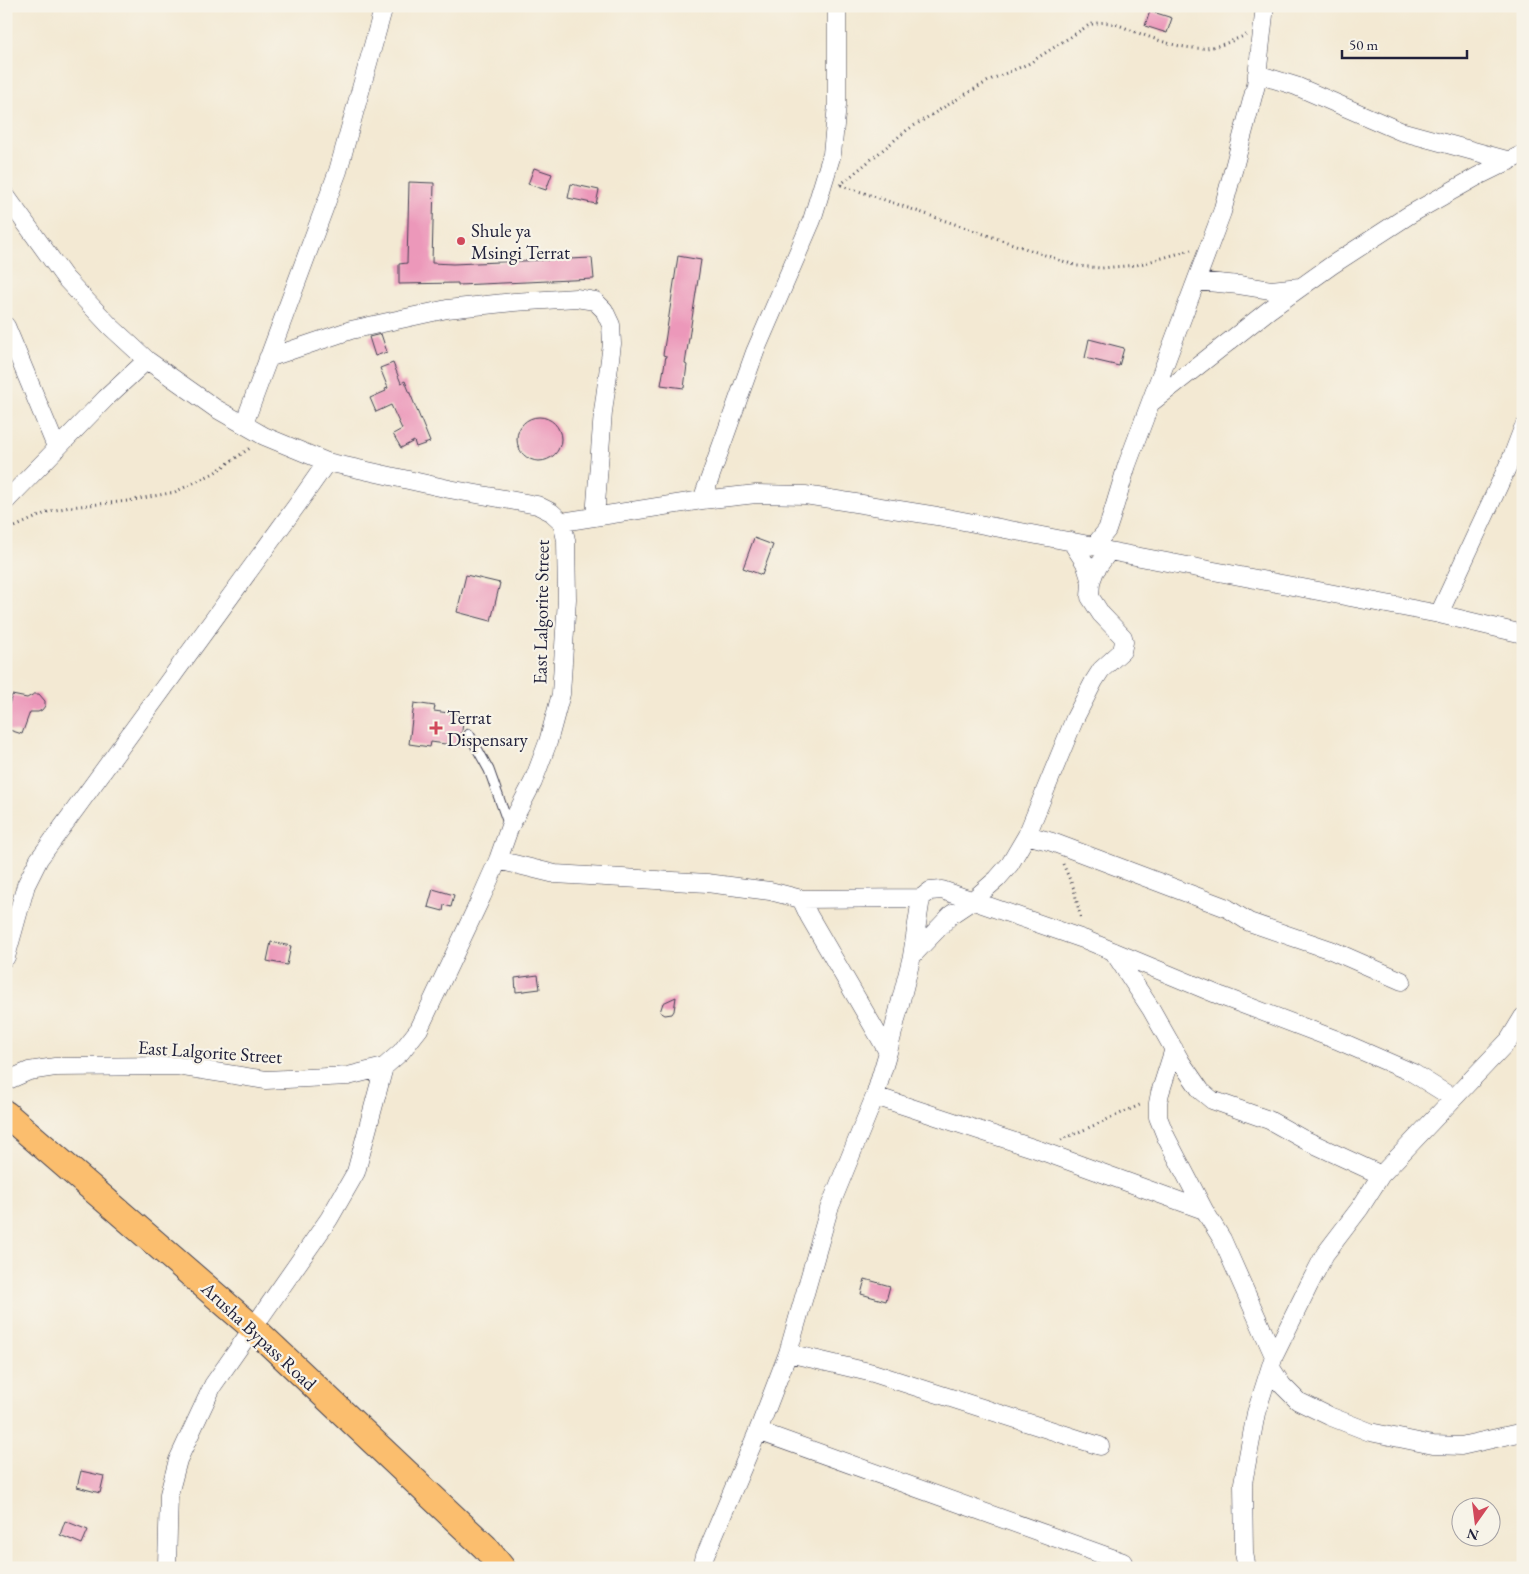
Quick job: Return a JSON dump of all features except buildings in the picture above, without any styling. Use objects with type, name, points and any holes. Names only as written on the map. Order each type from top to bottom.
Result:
[{"type":"main road","name":"Arusha Bypass Road","points":[[6,1114],[252,1327],[478,1540],[502,1568]]},
{"type":"street","points":[[244,424],[338,171],[384,6]]},
{"type":"street","points":[[702,500],[755,352],[812,220],[832,154],[837,105],[838,6]]},
{"type":"street","points":[[912,956],[952,914],[973,900],[1010,864],[1027,835],[1075,718],[1094,681],[1101,670],[1124,647],[1123,636],[1092,603],[1090,597],[1091,582],[1127,465],[1222,212],[1257,74],[1265,6]]},
{"type":"street","points":[[1257,74],[1296,86],[1400,131],[1516,158]]},
{"type":"street","points":[[1152,402],[1332,265],[1409,215],[1478,176],[1516,158]]},
{"type":"street","name":"East Lalgorite Street","points":[[6,196],[65,278],[110,326],[147,360],[215,408],[264,436],[327,462],[537,506],[551,512],[562,522],[566,540],[567,599],[561,694],[548,742],[533,782],[510,826],[498,860],[419,1029],[401,1052],[384,1067],[348,1076],[266,1080],[177,1066],[56,1067],[29,1071],[6,1081]]},
{"type":"street","points":[[1196,282],[1240,285],[1271,290],[1301,287]]},
{"type":"street","points":[[268,358],[351,330],[446,309],[576,298],[595,301],[604,310],[611,325],[612,344],[603,412],[595,517]]},
{"type":"street","points":[[6,326],[57,448]]},
{"type":"street","points":[[6,501],[106,398],[147,360]]},
{"type":"street","points":[[1439,614],[1512,458],[1523,428]]},
{"type":"street","points":[[6,957],[26,885],[38,859],[327,462]]},
{"type":"street","points":[[562,522],[702,500],[756,494],[804,495],[937,516],[1071,541],[1439,614],[1523,634]]},
{"type":"street","points":[[1071,541],[1085,563],[1091,582]]},
{"type":"street","points":[[1027,835],[1052,842],[1227,908],[1256,925],[1331,950],[1402,981]]},
{"type":"street","points":[[498,860],[555,874],[707,883],[770,891],[801,899],[921,898],[930,891],[942,890],[1086,940],[1221,996],[1336,1040],[1413,1073],[1453,1098]]},
{"type":"street","points":[[702,1568],[788,1352],[829,1209],[875,1096],[912,956],[921,898]]},
{"type":"street","points":[[801,899],[888,1052]]},
{"type":"street","points":[[1113,951],[1201,1091],[1212,1100],[1269,1120],[1303,1139],[1380,1175]]},
{"type":"street","points":[[1247,1568],[1244,1553],[1243,1483],[1256,1413],[1272,1362],[1325,1254],[1360,1208],[1380,1175],[1509,1040],[1523,1017]]},
{"type":"street","points":[[1174,1049],[1161,1091],[1158,1117],[1166,1137],[1204,1210],[1222,1239],[1282,1385],[1298,1401],[1329,1416],[1370,1432],[1434,1445],[1461,1446],[1523,1432]]},
{"type":"street","points":[[169,1568],[167,1565],[170,1494],[178,1460],[213,1385],[328,1219],[356,1172],[384,1067]]},
{"type":"street","points":[[1161,1091],[1178,1084],[1201,1091]]},
{"type":"street","points":[[875,1096],[1039,1150],[1204,1210]]},
{"type":"street","points":[[788,1352],[873,1372],[1100,1446]]},
{"type":"street","points":[[758,1431],[1123,1562]]},
{"type":"lane","points":[[469,734],[489,770],[510,826]]},
{"type":"path","points":[[834,192],[907,130],[992,79],[1028,64],[1089,25],[1099,22],[1110,22],[1142,35],[1192,48],[1206,48],[1237,39],[1263,27]]},
{"type":"path","points":[[840,185],[1077,266],[1102,268],[1137,264],[1210,245]]},
{"type":"path","points":[[6,531],[50,511],[128,501],[175,492],[214,473],[241,456],[264,436]]},
{"type":"path","points":[[1052,842],[1074,889],[1086,940]]},
{"type":"path","points":[[1039,1150],[1161,1091]]},
{"type":"place","name":"Shule ya Msingi Terrat","points":[[461,241]]},
{"type":"place","name":"Terrat Dispensary","points":[[436,728]]}]
